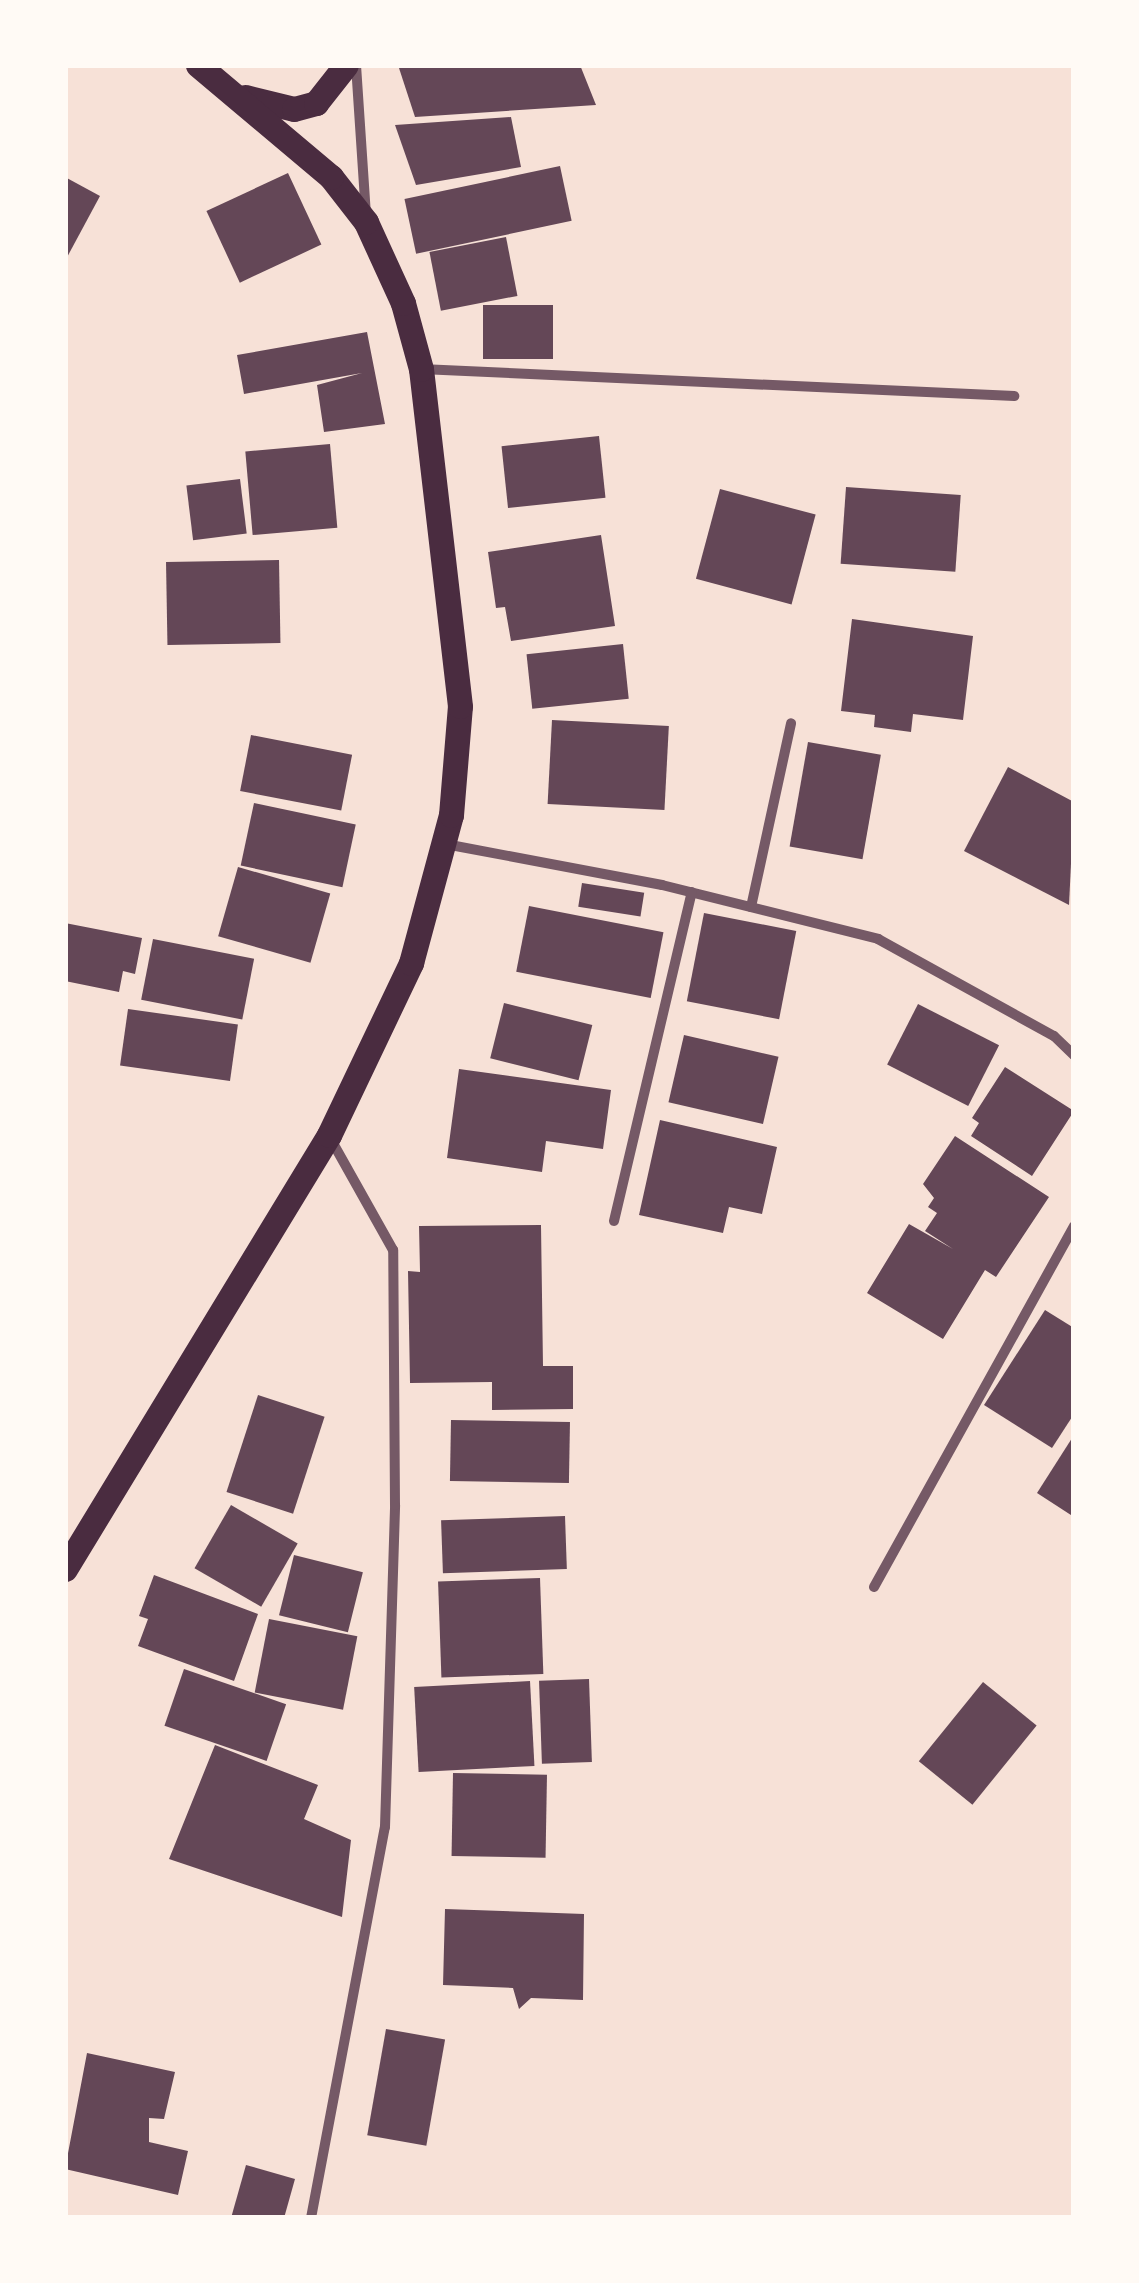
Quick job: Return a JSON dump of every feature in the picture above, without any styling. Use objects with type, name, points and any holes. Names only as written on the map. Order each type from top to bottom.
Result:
[{"type":"main road","points":[[65,1569],[329,1136],[411,962],[444,844],[460,706],[420,369],[403,303],[366,222],[331,176],[198,65]]},
{"type":"main road","points":[[227,89],[294,110],[331,92],[346,65]]},
{"type":"street","points":[[356,65],[366,222]]},
{"type":"street","points":[[420,369],[1014,396]]},
{"type":"street","points":[[752,906],[791,723]]},
{"type":"street","points":[[444,844],[692,892],[878,938],[1054,1036],[1074,1055]]},
{"type":"street","points":[[614,1221],[692,892]]},
{"type":"street","points":[[311,2218],[384,1827],[395,1505],[393,1250],[329,1136]]},
{"type":"street","points":[[874,1587],[1074,1226]]},
{"type":"building","points":[[398,65],[580,65],[596,105],[415,117]]},
{"type":"building","points":[[511,117],[521,167],[416,185],[395,125]]},
{"type":"building","points":[[560,166],[572,221],[416,254],[404,199]]},
{"type":"building","points":[[288,173],[321,245],[240,283],[206,211]]},
{"type":"building","points":[[65,177],[100,196],[65,261]]},
{"type":"building","points":[[506,237],[517,296],[441,311],[429,252]]},
{"type":"building","points":[[483,305],[553,305],[553,359],[483,359]]},
{"type":"building","points":[[367,332],[385,424],[324,432],[317,385],[362,373],[244,394],[237,355]]},
{"type":"building","points":[[599,436],[605,498],[508,508],[502,446]]},
{"type":"building","points":[[330,444],[337,528],[253,535],[245,451]]},
{"type":"building","points":[[240,479],[247,534],[193,540],[186,486]]},
{"type":"building","points":[[846,487],[961,495],[955,572],[841,564]]},
{"type":"building","points":[[720,489],[816,515],[792,604],[696,579]]},
{"type":"building","points":[[601,535],[615,626],[511,641],[505,607],[496,608],[488,552]]},
{"type":"building","points":[[279,560],[280,643],[167,645],[166,562]]},
{"type":"building","points":[[852,619],[973,636],[963,720],[913,714],[911,732],[874,727],[875,715],[841,711]]},
{"type":"building","points":[[623,644],[629,699],[532,709],[527,654]]},
{"type":"building","points":[[552,720],[669,726],[664,810],[548,804]]},
{"type":"building","points":[[251,735],[352,755],[341,811],[240,791]]},
{"type":"building","points":[[808,742],[881,755],[862,859],[790,846]]},
{"type":"building","points":[[1008,767],[1074,802],[1069,905],[964,851]]},
{"type":"building","points":[[254,803],[356,825],[342,887],[241,866]]},
{"type":"building","points":[[238,867],[330,893],[310,963],[218,936]]},
{"type":"building","points":[[582,883],[644,893],[640,917],[578,907]]},
{"type":"building","points":[[529,906],[663,932],[651,998],[516,972]]},
{"type":"building","points":[[704,913],[796,931],[779,1019],[687,1001]]},
{"type":"building","points":[[65,923],[142,938],[135,974],[123,971],[119,992],[65,981]]},
{"type":"building","points":[[153,939],[254,959],[242,1020],[141,1000]]},
{"type":"building","points":[[504,1003],[592,1025],[579,1080],[490,1058]]},
{"type":"building","points":[[918,1004],[999,1045],[968,1106],[887,1065]]},
{"type":"building","points":[[128,1009],[238,1024],[230,1081],[120,1065]]},
{"type":"building","points":[[684,1035],[779,1057],[763,1124],[668,1102]]},
{"type":"building","points":[[1005,1067],[1074,1111],[1032,1176],[971,1136],[979,1123],[972,1118]]},
{"type":"building","points":[[459,1069],[611,1090],[603,1149],[546,1141],[542,1172],[447,1158]]},
{"type":"building","points":[[660,1120],[777,1147],[762,1214],[729,1207],[723,1233],[639,1215]]},
{"type":"building","points":[[955,1136],[1049,1197],[996,1277],[985,1270],[943,1339],[867,1293],[909,1224],[953,1249],[925,1231],[937,1213],[928,1207],[934,1198],[923,1184]]},
{"type":"building","points":[[541,1225],[543,1366],[573,1366],[573,1409],[492,1410],[492,1382],[410,1383],[408,1271],[420,1272],[419,1226]]},
{"type":"building","points":[[1045,1310],[1074,1328],[1074,1414],[1052,1448],[984,1405]]},
{"type":"building","points":[[258,1395],[325,1417],[293,1514],[226,1492]]},
{"type":"building","points":[[451,1420],[570,1422],[569,1483],[450,1481]]},
{"type":"building","points":[[1074,1435],[1074,1517],[1037,1493]]},
{"type":"building","points":[[231,1505],[298,1544],[261,1607],[194,1568]]},
{"type":"building","points":[[565,1516],[567,1569],[443,1573],[441,1520]]},
{"type":"building","points":[[294,1555],[363,1572],[348,1632],[279,1615]]},
{"type":"building","points":[[154,1575],[258,1614],[234,1681],[138,1646],[148,1619],[139,1616]]},
{"type":"building","points":[[540,1578],[543,1674],[441,1678],[438,1582]]},
{"type":"building","points":[[269,1619],[357,1636],[343,1710],[255,1693]]},
{"type":"building","points":[[184,1669],[286,1704],[267,1761],[164,1726]]},
{"type":"building","points":[[589,1679],[592,1762],[542,1764],[539,1681]]},
{"type":"building","points":[[530,1681],[534,1766],[419,1772],[414,1687]]},
{"type":"building","points":[[983,1682],[1037,1725],[972,1805],[919,1761]]},
{"type":"building","points":[[215,1745],[318,1785],[304,1819],[351,1840],[342,1917],[169,1859]]},
{"type":"building","points":[[453,1773],[547,1775],[546,1858],[452,1856]]},
{"type":"building","points":[[445,1909],[584,1914],[583,2000],[531,1998],[519,2009],[513,1988],[443,1985]]},
{"type":"building","points":[[386,2029],[445,2039],[426,2146],[367,2135]]},
{"type":"building","points":[[87,2053],[175,2072],[164,2119],[149,2118],[149,2142],[188,2151],[178,2195],[65,2169]]},
{"type":"building","points":[[246,2165],[295,2179],[284,2218],[231,2218]]}]
